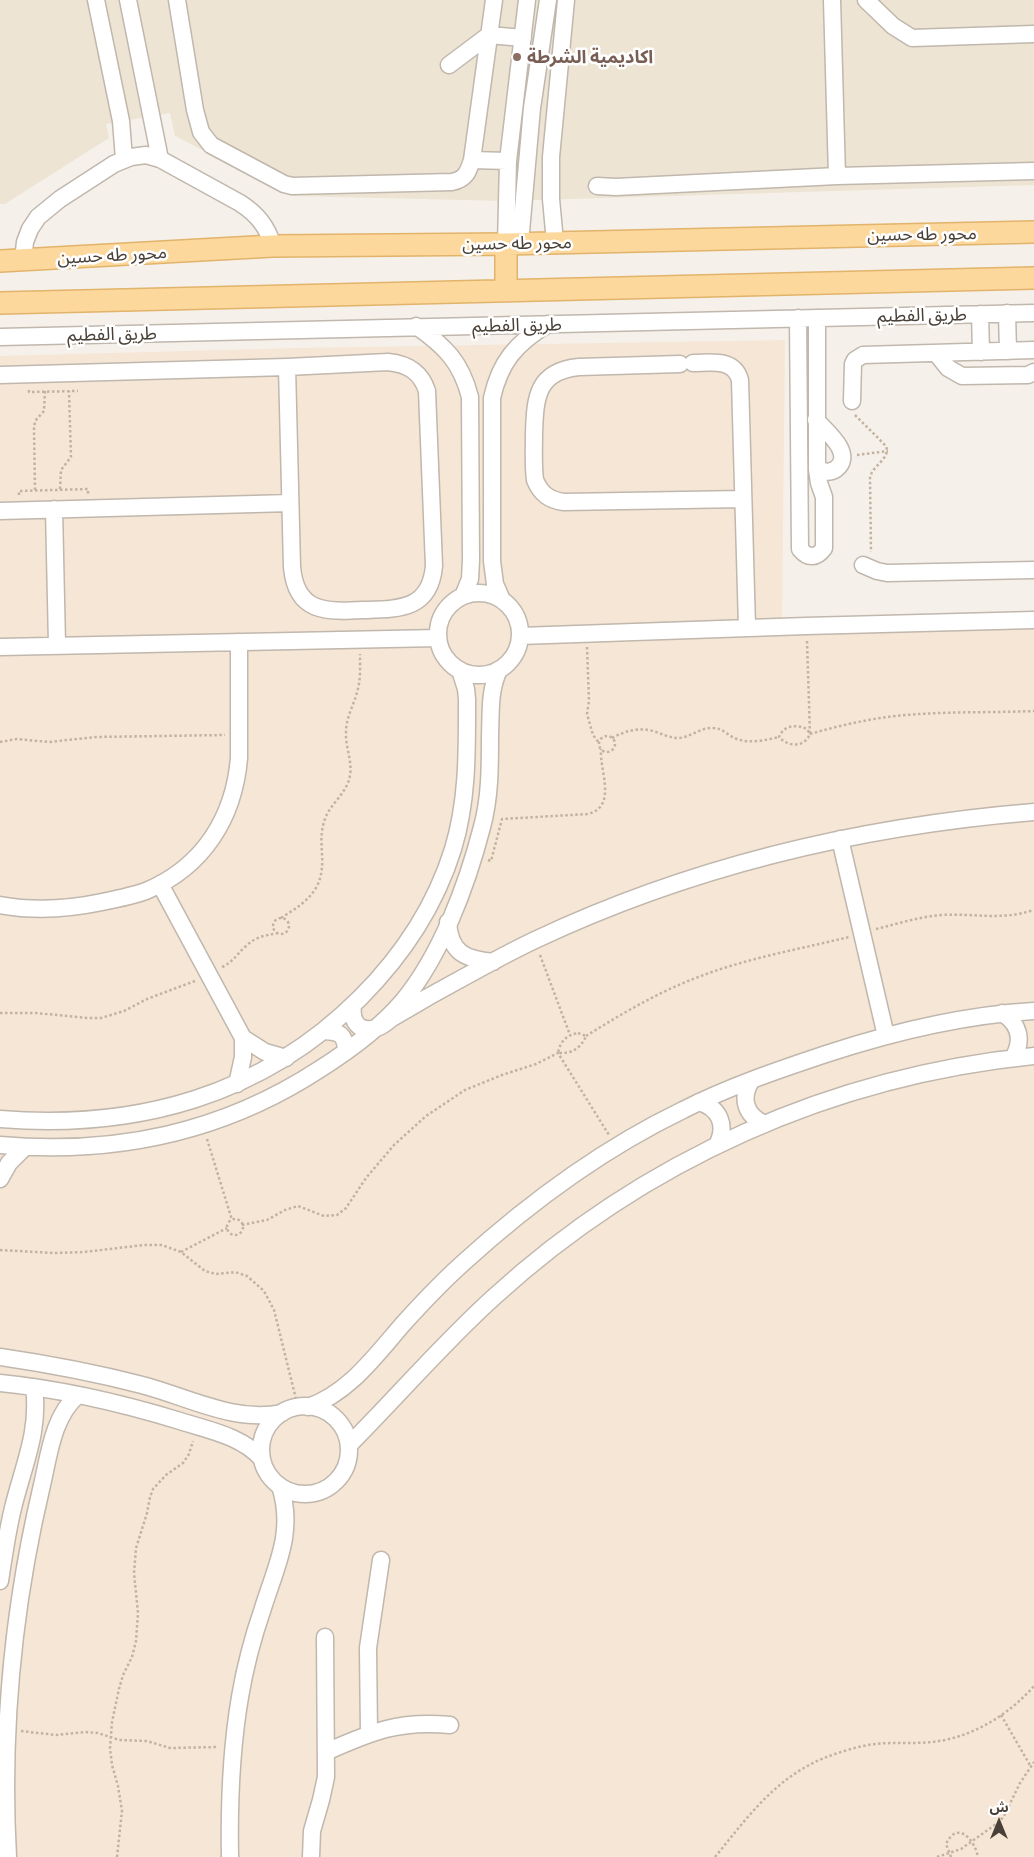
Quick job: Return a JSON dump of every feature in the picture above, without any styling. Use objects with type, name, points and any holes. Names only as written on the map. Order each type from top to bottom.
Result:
[{"type":"main road","name":"محور طه حسين","points":[[0,261],[273,246],[1034,232]]},
{"type":"main road","points":[[506,290],[513,243]]},
{"type":"main road","points":[[0,303],[1034,278]]},
{"type":"street","points":[[96,0],[121,122],[124,159]]},
{"type":"street","points":[[128,0],[160,159]]},
{"type":"street","points":[[177,0],[195,110],[201,132],[211,145],[284,184],[292,186],[452,182],[460,180],[466,175],[472,160],[494,0]]},
{"type":"street","points":[[513,243],[508,161],[527,0]]},
{"type":"street","points":[[513,243],[548,0]]},
{"type":"street","points":[[555,242],[551,199],[551,157],[566,0]]},
{"type":"street","points":[[832,0],[836,176]]},
{"type":"street","points":[[866,0],[893,26],[912,38],[1034,34]]},
{"type":"street","points":[[449,65],[489,35],[523,38]]},
{"type":"street","points":[[23,260],[27,235],[38,217],[60,199],[124,159],[146,156],[160,159],[252,211],[270,235],[273,246]]},
{"type":"street","points":[[527,156],[551,157]]},
{"type":"street","points":[[472,160],[508,161]]},
{"type":"street","points":[[597,186],[616,187],[836,176],[1034,171]]},
{"type":"street","name":"طريق الفطيم","points":[[0,337],[1034,312]]},
{"type":"street","points":[[1007,313],[1008,351]]},
{"type":"street","points":[[980,314],[981,352]]},
{"type":"street","points":[[798,318],[800,550],[805,555],[812,557],[819,554],[824,548],[824,496],[818,483],[817,461],[817,318]]},
{"type":"street","points":[[377,1028],[403,1000],[436,949],[475,855],[487,802],[491,699],[495,678],[499,670],[512,659],[520,636],[516,616],[502,600],[495,584],[492,561],[492,398],[498,376],[510,355],[532,333],[548,324]]},
{"type":"street","points":[[416,326],[438,342],[456,361],[462,372],[470,397],[471,560],[470,579],[464,596]]},
{"type":"street","points":[[852,406],[853,364],[858,357],[863,355],[1034,350]]},
{"type":"street","points":[[936,353],[948,368],[962,376],[1028,375],[1034,372]]},
{"type":"street","points":[[0,375],[287,367],[388,362],[412,368],[424,383],[427,391],[434,566],[429,586],[423,595],[406,607],[395,610],[332,612],[307,602],[293,580],[287,367]]},
{"type":"street","points":[[743,499],[564,502],[546,496],[539,489],[535,480],[535,407],[537,394],[544,382],[554,373],[566,368],[686,364],[726,364],[732,367],[738,375],[743,499],[747,628]]},
{"type":"street","points":[[800,393],[816,393]]},
{"type":"street","points":[[800,454],[817,461],[829,472],[840,464],[842,457],[838,444],[816,420]]},
{"type":"street","points":[[0,511],[290,503]]},
{"type":"street","points":[[54,509],[57,645]]},
{"type":"street","points":[[867,567],[887,573],[1034,570]]},
{"type":"street","points":[[499,670],[480,675],[460,670],[445,657],[440,648],[438,627],[442,617],[454,601],[464,596],[483,594],[502,600]]},
{"type":"street","points":[[520,636],[1034,620]]},
{"type":"street","points":[[0,647],[438,638]]},
{"type":"street","points":[[0,905],[37,908],[88,905],[129,896],[160,884],[187,866],[199,854],[220,827],[228,811],[238,776],[239,642]]},
{"type":"street","points":[[0,1119],[46,1121],[118,1117],[168,1108],[193,1100],[237,1084],[286,1058],[324,1031],[353,1005],[383,975],[412,936],[436,894],[453,848],[463,804],[467,768],[468,699],[460,670]]},
{"type":"street","points":[[0,1146],[69,1148],[124,1144],[203,1126],[275,1096],[316,1072],[377,1028],[421,1001],[534,940],[611,908],[699,876],[782,852],[916,825],[1034,812]]},
{"type":"street","points":[[840,839],[886,1036]]},
{"type":"street","points":[[160,884],[243,1038],[243,1058],[237,1084]]},
{"type":"street","points":[[448,922],[449,934],[453,944],[461,953],[471,959],[493,962]]},
{"type":"street","points":[[353,1005],[353,1021],[359,1026],[377,1028]]},
{"type":"street","points":[[0,1357],[100,1374],[145,1385],[232,1413],[268,1416],[303,1407],[332,1396],[354,1379],[420,1305],[490,1239],[565,1181],[642,1132],[699,1102],[751,1081],[886,1036],[939,1024],[1034,1011]]},
{"type":"street","points":[[1002,1014],[1014,1023],[1019,1037],[1019,1045],[1013,1058]]},
{"type":"street","points":[[324,1031],[336,1032],[342,1035],[346,1041],[346,1051]]},
{"type":"street","points":[[243,1038],[265,1052],[286,1058]]},
{"type":"street","points":[[349,1445],[462,1327],[526,1268],[620,1200],[717,1145],[829,1098],[942,1069],[1034,1056]]},
{"type":"street","points":[[751,1081],[746,1089],[744,1098],[746,1106],[756,1120],[765,1124]]},
{"type":"street","points":[[699,1102],[715,1110],[720,1118],[723,1127],[722,1137],[717,1145]]},
{"type":"street","points":[[0,1179],[10,1163],[25,1147]]},
{"type":"street","points":[[0,1383],[78,1395],[137,1408],[234,1439],[251,1449],[262,1459]]},
{"type":"street","points":[[0,1580],[13,1508],[34,1433],[36,1410],[34,1387]]},
{"type":"street","points":[[8,1857],[7,1730],[16,1622],[35,1515],[56,1430],[66,1410],[78,1395]]},
{"type":"street","points":[[282,1413],[274,1420],[263,1438],[261,1448],[262,1459],[266,1470],[280,1486],[293,1493],[308,1494],[322,1491],[334,1484],[344,1473],[349,1459],[349,1445],[345,1430],[336,1418],[323,1410],[303,1407]]},
{"type":"street","points":[[230,1857],[230,1797],[233,1748],[240,1697],[258,1623],[278,1568],[285,1539],[285,1510],[280,1486]]},
{"type":"street","points":[[369,1734],[368,1648],[381,1560]]},
{"type":"street","points":[[311,1857],[312,1831],[326,1776],[325,1637]]},
{"type":"street","points":[[326,1752],[369,1734],[401,1725],[434,1723],[450,1725]]},
{"type":"path","points":[[35,490],[34,428],[35,422],[44,411],[45,391]]},
{"type":"path","points":[[60,490],[62,470],[71,457],[70,391]]},
{"type":"path","points":[[29,392],[78,391]]},
{"type":"path","points":[[852,406],[886,446],[888,451],[886,456],[871,472],[867,567]]},
{"type":"path","points":[[842,457],[888,451]]},
{"type":"path","points":[[806,626],[810,734]]},
{"type":"path","points":[[475,855],[490,861],[502,819],[588,814],[598,809],[603,802],[605,780],[600,763],[601,749],[593,735],[587,714],[589,701],[587,633]]},
{"type":"path","points":[[279,933],[274,928],[275,922],[302,904],[317,887],[323,861],[322,833],[324,822],[327,813],[346,788],[349,780],[351,761],[346,732],[348,716],[358,690],[360,640]]},
{"type":"path","points":[[599,743],[604,736],[612,738],[628,731],[644,729],[680,738],[712,728],[724,731],[741,740],[760,741],[779,737],[789,744],[796,745],[803,743],[810,734],[840,726],[895,716],[1034,711]]},
{"type":"path","points":[[779,737],[781,732],[792,726],[807,728],[810,734]]},
{"type":"path","points":[[0,742],[17,739],[49,742],[96,737],[239,735]]},
{"type":"path","points":[[601,749],[606,752],[612,749],[615,743],[612,738]]},
{"type":"path","points":[[242,1225],[267,1220],[285,1210],[298,1206],[324,1216],[337,1215],[346,1208],[366,1178],[389,1150],[426,1116],[465,1090],[558,1053],[576,1050],[583,1043],[586,1036],[643,1002],[701,976],[732,966],[923,917],[958,914],[1003,916],[1034,910]]},
{"type":"path","points":[[0,1013],[36,1012],[87,1018],[101,1018],[114,1015],[147,999],[189,984],[228,965],[252,941],[266,935],[286,932],[289,926],[287,920],[281,918]]},
{"type":"path","points":[[534,940],[570,1035]]},
{"type":"path","points":[[558,1053],[562,1042],[570,1035],[578,1033],[586,1036]]},
{"type":"path","points":[[558,1053],[616,1147]]},
{"type":"path","points":[[203,1126],[232,1220]]},
{"type":"path","points":[[227,1228],[230,1233],[236,1235],[241,1231],[242,1225],[238,1220],[232,1220]]},
{"type":"path","points":[[181,1252],[227,1228],[232,1220]]},
{"type":"path","points":[[0,1250],[84,1252],[154,1244],[170,1246],[181,1252],[204,1271],[216,1274],[229,1272],[241,1274],[252,1279],[264,1291],[274,1310],[303,1407]]},
{"type":"path","points":[[118,1857],[122,1812],[112,1765],[111,1736],[119,1689],[123,1675],[132,1657],[136,1641],[138,1612],[134,1573],[135,1559],[153,1489],[162,1479],[187,1459],[197,1426]]},
{"type":"path","points":[[715,1857],[750,1813],[774,1789],[792,1775],[823,1758],[853,1748],[875,1744],[933,1742],[977,1730],[1001,1715],[1034,1686]]},
{"type":"path","points":[[1001,1715],[1030,1767]]},
{"type":"path","points":[[7,1730],[56,1736],[85,1732],[111,1736],[119,1740],[147,1741],[170,1748],[233,1748]]},
{"type":"path","points":[[938,1857],[961,1849],[971,1840],[992,1828],[1004,1816],[1020,1783],[1034,1762]]},
{"type":"path","points":[[951,1857],[946,1844],[954,1834],[960,1833],[966,1834],[971,1840],[978,1857]]},
{"type":"shaded area","name":"اكاديمية الشرطة","points":[[0,0],[1034,0],[1034,185],[506,201],[292,196],[175,136],[170,113],[106,124],[109,138],[5,204],[0,204]]},
{"type":"shaded area","points":[[785,340],[782,624],[1034,620],[1034,1857],[0,1857],[0,356],[298,348]]},
{"type":"place","name":"اكاديمية الشرطة","points":[[517,57]]}]
